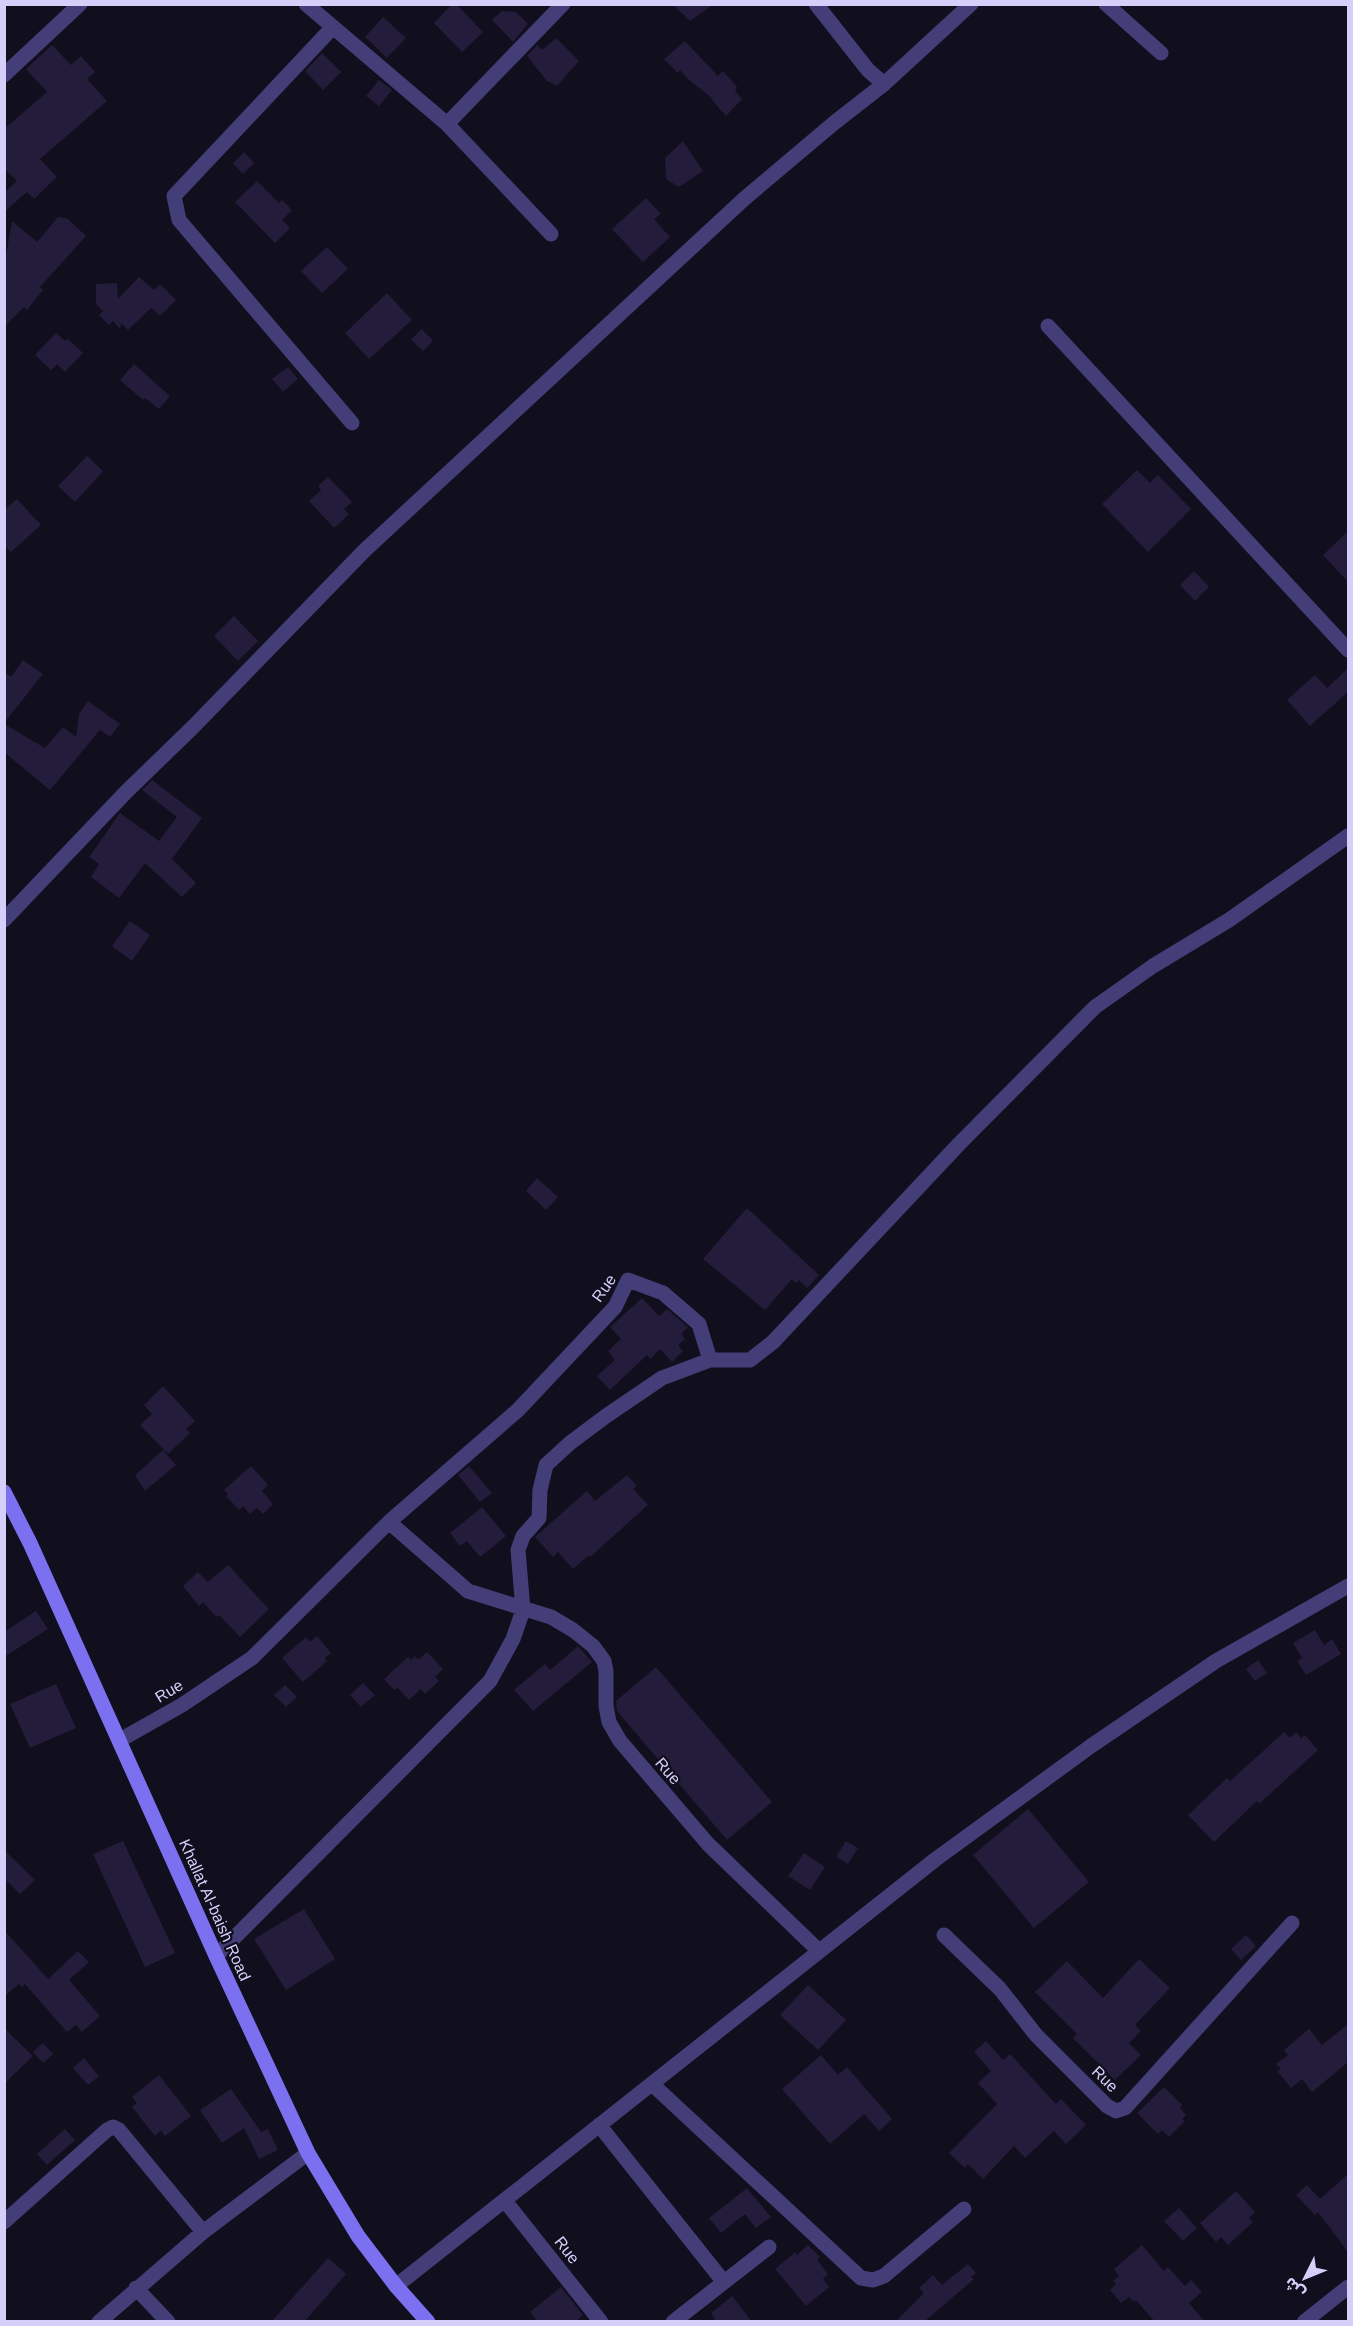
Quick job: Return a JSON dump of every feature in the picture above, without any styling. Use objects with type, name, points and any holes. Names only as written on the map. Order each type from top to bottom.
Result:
[{"type":"street","points":[[4,75],[80,4]]},
{"type":"street","points":[[306,4],[447,124],[551,234]]},
{"type":"street","points":[[447,124],[563,4]]},
{"type":"street","points":[[816,4],[868,70],[884,84]]},
{"type":"street","points":[[4,920],[126,792],[193,727],[365,550],[744,198],[884,84],[971,4]]},
{"type":"street","points":[[1106,4],[1161,53]]},
{"type":"street","points":[[333,27],[174,196],[179,220],[352,423]]},
{"type":"street","points":[[1048,326],[1348,650]]},
{"type":"street","points":[[216,1956],[490,1682],[513,1639],[523,1610],[518,1550],[523,1536],[539,1518],[540,1490],[546,1465],[597,1423],[662,1378],[710,1360],[750,1360],[773,1342],[959,1144],[1095,1007],[1153,966],[1230,920],[1348,836]]},
{"type":"street","name":"Rue","points":[[120,1740],[182,1705],[252,1658],[389,1521],[519,1410],[615,1307],[628,1280],[663,1293],[699,1324],[710,1360]]},
{"type":"street","name":"Khallat Al-baish Road","points":[[4,1492],[30,1544],[308,2154],[358,2236],[396,2286],[428,2322]]},
{"type":"street","name":"Rue","points":[[389,1521],[468,1591],[551,1617],[573,1630],[593,1646],[604,1661],[609,1722],[620,1741],[708,1844],[818,1950]]},
{"type":"street","points":[[396,2286],[818,1950],[936,1859],[1100,1739],[1216,1661],[1348,1588]]},
{"type":"street","name":"Rue","points":[[944,1935],[1000,1989],[1036,2035],[1107,2106],[1116,2111],[1125,2109],[1292,1923]]},
{"type":"street","points":[[651,2084],[861,2278],[873,2280],[884,2276],[964,2209]]},
{"type":"street","points":[[599,2125],[723,2282]]},
{"type":"street","points":[[4,2222],[113,2127],[118,2130],[203,2232]]},
{"type":"street","points":[[99,2322],[203,2232],[308,2154]]},
{"type":"street","name":"Rue","points":[[505,2201],[601,2322]]},
{"type":"street","points":[[673,2322],[769,2247]]},
{"type":"street","points":[[1304,2322],[1348,2287]]},
{"type":"street","points":[[136,2288],[168,2322]]},
{"type":"building","points":[[452,4],[456,4],[483,32],[462,52],[434,23]]},
{"type":"building","points":[[672,4],[714,4],[690,21]]},
{"type":"building","points":[[502,11],[516,12],[528,24],[513,42],[492,20]]},
{"type":"building","points":[[383,17],[406,38],[387,58],[365,37]]},
{"type":"building","points":[[556,38],[579,61],[557,86],[547,81],[527,56],[537,45],[542,50]]},
{"type":"building","points":[[685,41],[718,76],[723,71],[737,87],[735,91],[742,99],[726,116],[713,99],[680,70],[678,73],[664,59]]},
{"type":"building","points":[[52,45],[71,65],[81,56],[95,72],[87,79],[107,101],[40,159],[57,177],[34,199],[27,192],[4,212],[4,193],[17,181],[4,168],[4,129],[47,92],[26,69]]},
{"type":"building","points":[[322,53],[341,72],[323,90],[305,71]]},
{"type":"building","points":[[379,80],[392,90],[379,106],[366,96]]},
{"type":"building","points":[[683,141],[703,171],[679,187],[666,179],[665,158]]},
{"type":"building","points":[[244,152],[254,163],[243,174],[233,163]]},
{"type":"building","points":[[257,181],[279,203],[282,200],[292,210],[282,220],[290,228],[275,243],[235,202]]},
{"type":"building","points":[[646,198],[661,214],[654,219],[670,237],[643,262],[612,229]]},
{"type":"building","points":[[58,217],[67,218],[86,236],[40,287],[43,290],[27,310],[24,307],[4,327],[4,267],[12,221],[37,242]]},
{"type":"building","points":[[327,247],[348,269],[322,293],[301,271]]},
{"type":"building","points":[[139,277],[154,290],[160,284],[176,300],[160,316],[151,308],[128,330],[121,323],[120,329],[113,321],[109,325],[99,315],[103,311],[96,304],[96,284],[117,283],[118,299]]},
{"type":"building","points":[[387,293],[412,320],[369,359],[345,333]]},
{"type":"building","points":[[422,329],[433,341],[423,351],[411,339]]},
{"type":"building","points":[[56,333],[65,341],[68,339],[83,353],[65,372],[57,364],[51,370],[35,355]]},
{"type":"building","points":[[134,364],[170,396],[159,409],[145,398],[143,400],[120,380]]},
{"type":"building","points":[[288,367],[298,379],[283,392],[272,379]]},
{"type":"building","points":[[87,456],[103,471],[75,502],[58,486]]},
{"type":"building","points":[[1137,470],[1150,483],[1158,475],[1191,509],[1148,552],[1102,504]]},
{"type":"building","points":[[328,477],[352,502],[344,509],[349,514],[334,528],[309,501],[321,490],[318,486]]},
{"type":"building","points":[[17,499],[41,525],[11,552],[4,545],[4,510]]},
{"type":"building","points":[[1348,531],[1348,582],[1323,555]]},
{"type":"building","points":[[1194,571],[1209,587],[1195,601],[1180,585]]},
{"type":"building","points":[[234,616],[258,641],[238,661],[214,636]]},
{"type":"building","points":[[23,660],[43,674],[4,723],[4,672],[11,677]]},
{"type":"building","points":[[1348,668],[1348,692],[1310,726],[1287,700],[1315,675],[1327,688]]},
{"type":"building","points":[[88,701],[120,724],[110,737],[100,730],[50,790],[4,752],[4,724],[45,748],[63,727],[76,737],[79,714]]},
{"type":"building","points":[[152,780],[202,818],[172,859],[196,883],[182,897],[145,863],[119,898],[91,877],[99,864],[89,857],[120,813],[159,841],[177,817],[142,790]]},
{"type":"building","points":[[130,921],[150,935],[132,961],[112,946]]},
{"type":"building","points":[[537,1178],[558,1197],[546,1210],[526,1191]]},
{"type":"building","points":[[747,1208],[819,1275],[807,1288],[799,1280],[796,1283],[792,1279],[765,1310],[703,1259]]},
{"type":"building","points":[[642,1298],[659,1316],[667,1309],[688,1327],[681,1334],[685,1339],[678,1345],[683,1351],[672,1362],[660,1349],[650,1359],[647,1355],[610,1390],[597,1376],[615,1360],[608,1351],[621,1339],[610,1327]]},
{"type":"building","points":[[163,1386],[195,1421],[186,1429],[190,1433],[168,1454],[140,1425],[152,1414],[144,1405]]},
{"type":"building","points":[[163,1450],[176,1465],[145,1491],[135,1475]]},
{"type":"building","points":[[251,1466],[268,1485],[262,1491],[273,1504],[263,1514],[257,1508],[250,1514],[243,1506],[239,1510],[226,1496],[228,1494],[224,1490]]},
{"type":"building","points":[[469,1466],[492,1493],[480,1502],[458,1475]]},
{"type":"building","points":[[627,1475],[637,1486],[633,1489],[648,1505],[590,1557],[589,1555],[573,1569],[558,1552],[553,1557],[535,1537],[587,1491],[595,1501]]},
{"type":"building","points":[[482,1507],[506,1536],[480,1557],[467,1541],[460,1546],[450,1533]]},
{"type":"building","points":[[228,1565],[269,1609],[240,1637],[219,1615],[216,1617],[203,1602],[199,1606],[183,1586],[198,1572],[208,1582]]},
{"type":"building","points":[[36,1611],[48,1629],[4,1657],[4,1632]]},
{"type":"building","points":[[1315,1630],[1324,1645],[1332,1639],[1341,1654],[1306,1675],[1297,1661],[1302,1658],[1293,1643]]},
{"type":"building","points":[[317,1636],[331,1653],[325,1658],[327,1661],[303,1682],[282,1658],[306,1637],[310,1642]]},
{"type":"building","points":[[578,1646],[592,1662],[533,1711],[514,1690],[545,1664],[550,1670]]},
{"type":"building","points":[[427,1652],[443,1669],[435,1677],[439,1681],[425,1694],[421,1689],[409,1700],[398,1688],[394,1690],[384,1679],[408,1657],[411,1660],[415,1656],[418,1660]]},
{"type":"building","points":[[1258,1660],[1267,1673],[1255,1681],[1246,1669]]},
{"type":"building","points":[[656,1667],[772,1802],[727,1840],[617,1711],[616,1701]]},
{"type":"building","points":[[363,1683],[375,1695],[361,1707],[350,1695]]},
{"type":"building","points":[[56,1684],[76,1728],[30,1748],[10,1704]]},
{"type":"building","points":[[285,1685],[297,1697],[286,1707],[274,1695]]},
{"type":"building","points":[[1284,1732],[1290,1738],[1296,1732],[1301,1738],[1305,1735],[1318,1750],[1259,1804],[1257,1801],[1214,1842],[1188,1815],[1227,1778],[1230,1781]]},
{"type":"building","points":[[1028,1809],[1089,1882],[1034,1928],[973,1855]]},
{"type":"building","points":[[123,1841],[175,1953],[145,1967],[93,1854]]},
{"type":"building","points":[[846,1841],[858,1848],[848,1864],[836,1857]]},
{"type":"building","points":[[4,1850],[35,1880],[20,1894],[4,1878]]},
{"type":"building","points":[[804,1853],[825,1867],[810,1890],[788,1876]]},
{"type":"building","points":[[304,1909],[335,1959],[286,1990],[254,1939]]},
{"type":"building","points":[[4,1930],[48,1979],[78,1951],[89,1962],[69,1980],[100,2016],[82,2032],[76,2025],[67,2032],[25,1984],[22,1987],[19,1984],[4,1997]]},
{"type":"building","points":[[1246,1935],[1256,1946],[1241,1960],[1231,1949]]},
{"type":"building","points":[[1139,1959],[1170,1988],[1135,2025],[1141,2031],[1129,2043],[1141,2055],[1115,2080],[1073,2038],[1077,2034],[1035,1992],[1067,1961],[1103,1998]]},
{"type":"building","points":[[808,1985],[846,2020],[818,2050],[780,2015]]},
{"type":"building","points":[[1348,2024],[1348,2062],[1312,2092],[1302,2079],[1291,2088],[1277,2071],[1281,2069],[1276,2064],[1288,2055],[1284,2050],[1309,2029],[1322,2045]]},
{"type":"building","points":[[4,2028],[33,2056],[4,2084]]},
{"type":"building","points":[[986,2041],[1003,2060],[1010,2054],[1056,2104],[1061,2099],[1086,2125],[1066,2144],[1054,2131],[1025,2158],[1014,2146],[983,2179],[968,2164],[965,2168],[949,2153],[997,2104],[978,2083],[991,2071],[974,2052]]},
{"type":"building","points":[[43,2043],[53,2054],[43,2063],[33,2052]]},
{"type":"building","points":[[821,2055],[838,2075],[847,2067],[892,2119],[879,2131],[864,2114],[830,2144],[782,2089]]},
{"type":"building","points":[[84,2058],[99,2076],[88,2085],[73,2068]]},
{"type":"building","points":[[159,2075],[191,2116],[165,2136],[161,2130],[155,2136],[132,2107],[137,2103],[132,2097]]},
{"type":"building","points":[[1164,2087],[1182,2105],[1180,2108],[1186,2115],[1182,2119],[1185,2121],[1169,2137],[1162,2130],[1158,2134],[1137,2113]]},
{"type":"building","points":[[231,2089],[261,2132],[268,2129],[278,2150],[259,2159],[244,2128],[222,2143],[200,2110]]},
{"type":"building","points":[[65,2129],[75,2140],[47,2165],[37,2154]]},
{"type":"building","points":[[1348,2174],[1348,2252],[1318,2212],[1315,2215],[1296,2195],[1307,2185],[1320,2199]]},
{"type":"building","points":[[747,2188],[771,2217],[756,2228],[745,2214],[721,2233],[709,2218]]},
{"type":"building","points":[[1236,2191],[1255,2212],[1249,2218],[1253,2222],[1228,2245],[1221,2237],[1216,2242],[1200,2223]]},
{"type":"building","points":[[1179,2208],[1197,2228],[1183,2241],[1164,2221]]},
{"type":"building","points":[[808,2245],[820,2257],[817,2260],[828,2274],[823,2279],[829,2287],[806,2306],[775,2269],[795,2252],[797,2255]]},
{"type":"building","points":[[1142,2245],[1164,2271],[1168,2267],[1185,2286],[1191,2280],[1202,2292],[1189,2303],[1205,2322],[1155,2322],[1136,2300],[1134,2302],[1129,2297],[1121,2303],[1110,2290],[1116,2284],[1113,2281],[1119,2276],[1114,2269]]},
{"type":"building","points":[[328,2258],[346,2274],[304,2322],[271,2322]]},
{"type":"building","points":[[968,2264],[976,2273],[971,2277],[974,2279],[924,2322],[895,2322],[924,2293],[919,2288],[933,2275],[942,2285]]},
{"type":"building","points":[[561,2287],[583,2315],[575,2322],[538,2322],[530,2312]]},
{"type":"building","points":[[732,2296],[752,2322],[717,2322],[711,2313]]}]
